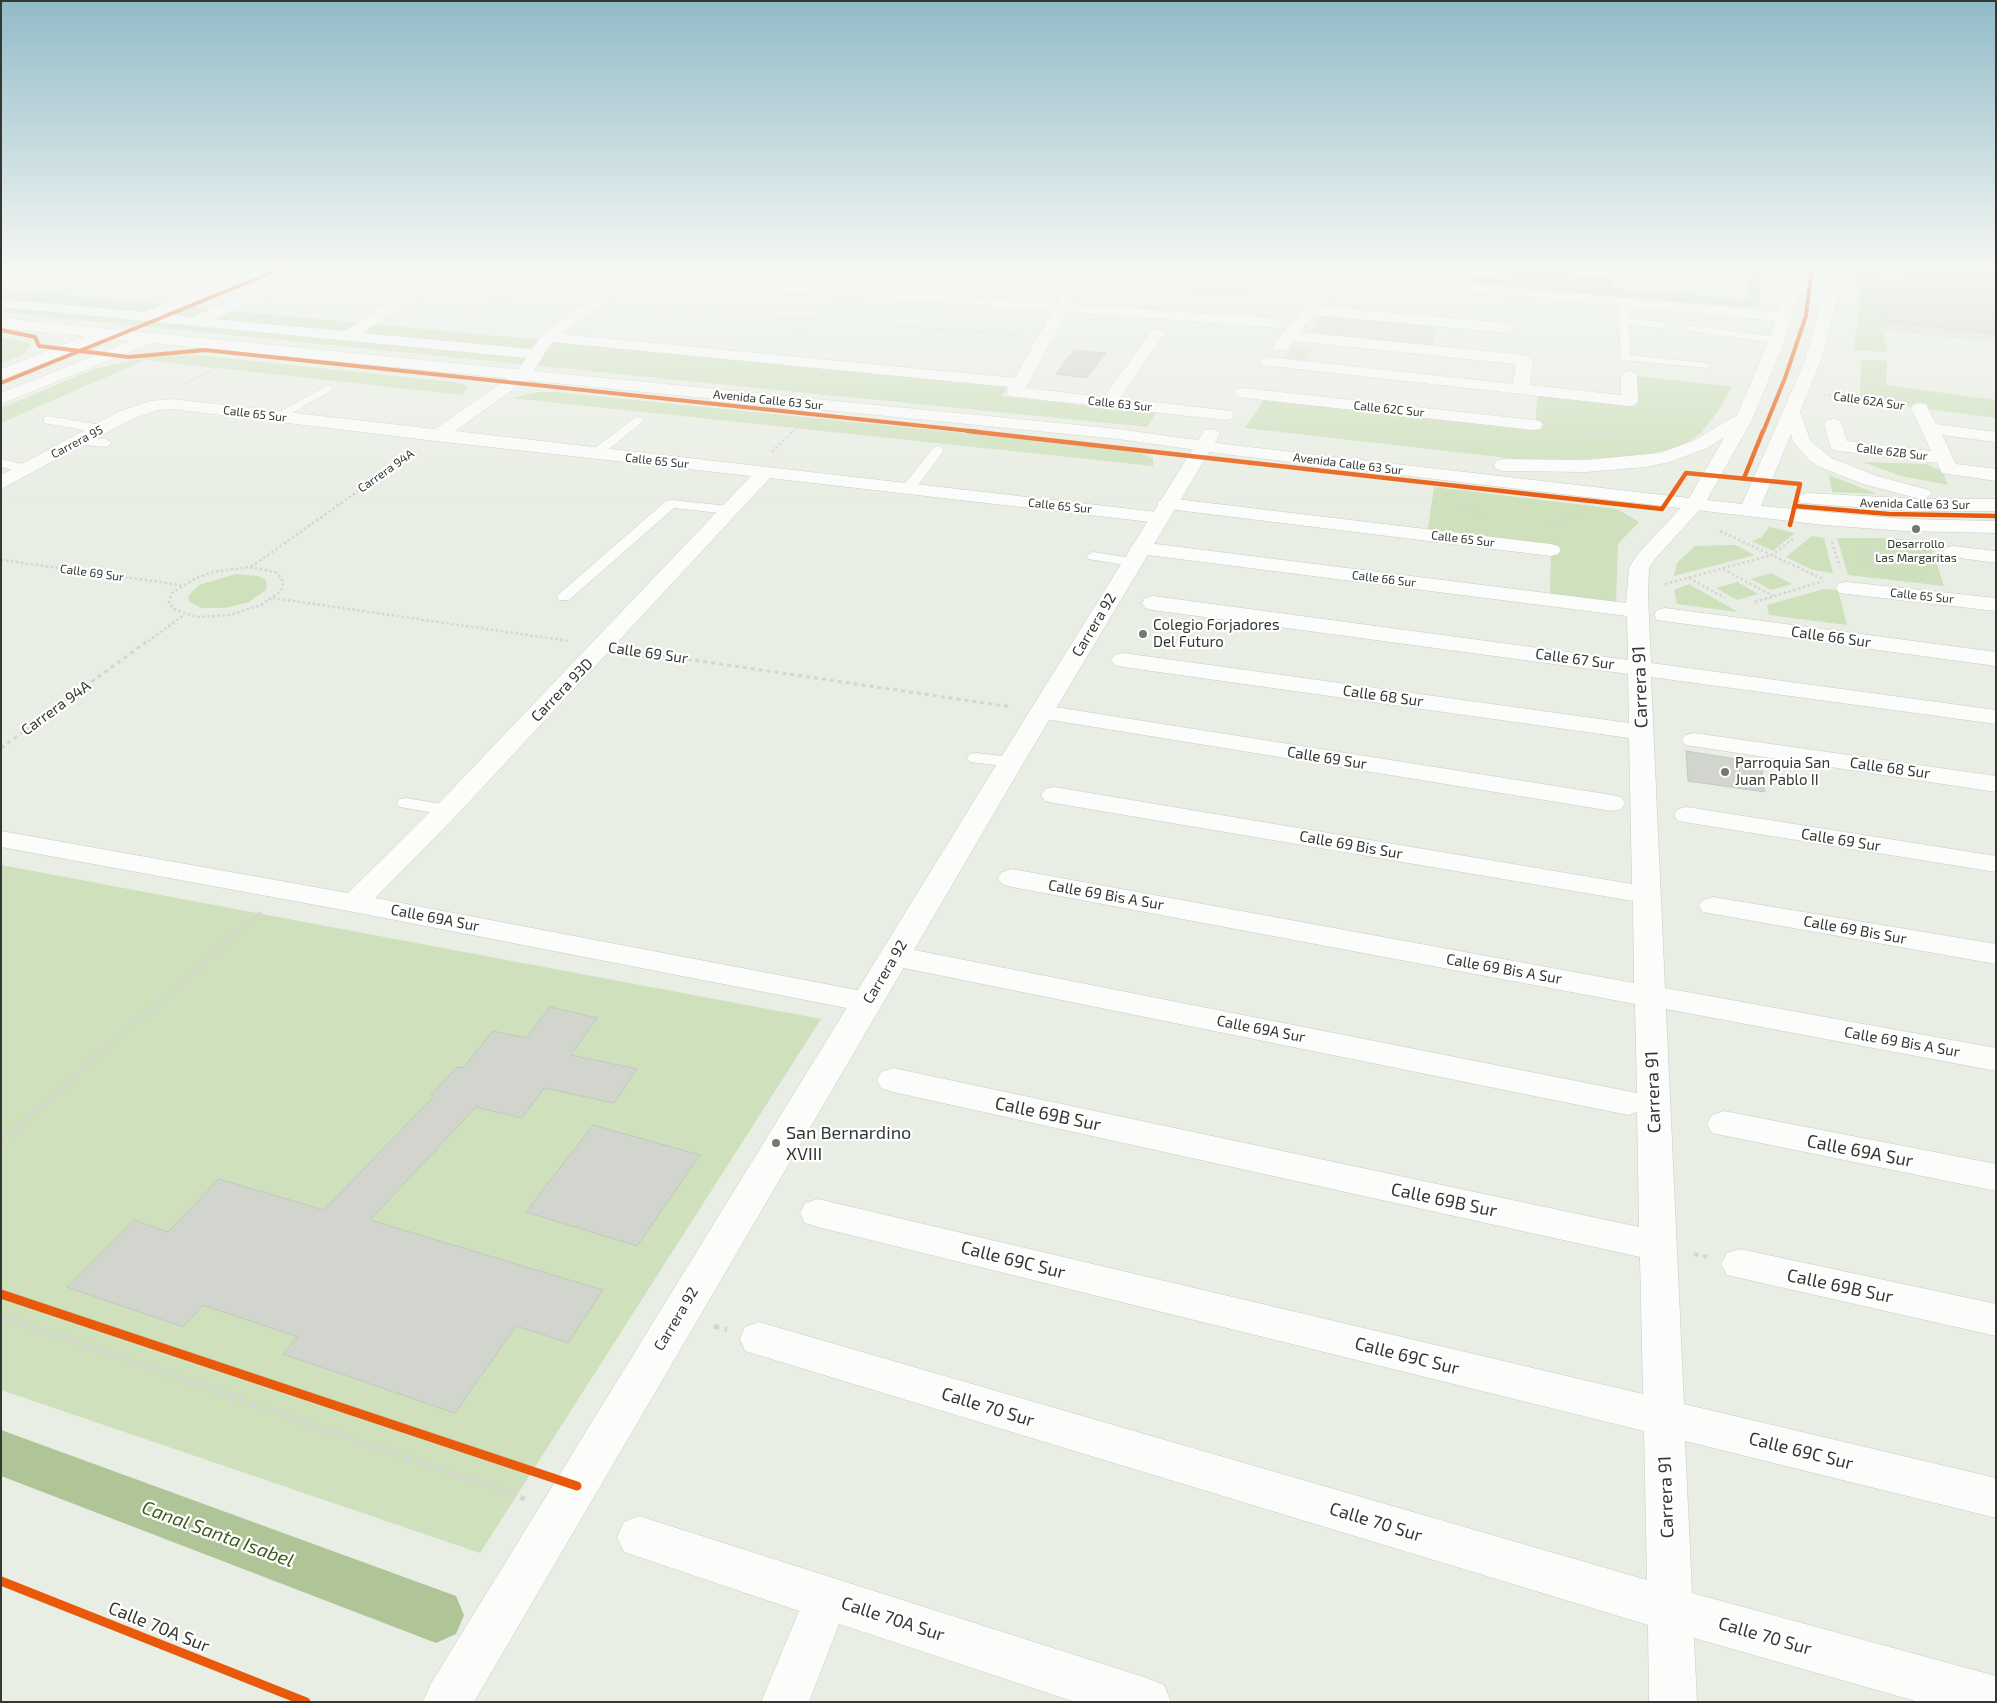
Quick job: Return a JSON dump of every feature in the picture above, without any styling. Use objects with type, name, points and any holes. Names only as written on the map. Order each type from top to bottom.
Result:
[{"type":"street","points":[[36,361],[51,349],[52,345]]},
{"type":"street","points":[[1,375],[74,345]]},
{"type":"street","points":[[1,399],[133,345]]},
{"type":"street","points":[[81,366],[135,352],[189,345]]},
{"type":"street","name":"Avenida Calle 63 Sur","points":[[233,345],[1118,434],[1207,440],[1753,502],[1880,524],[1996,527]]},
{"type":"street","points":[[440,345],[536,354]]},
{"type":"street","points":[[436,436],[523,375],[542,345]]},
{"type":"street","name":"Calle 63 Sur","points":[[635,345],[775,359],[1225,415]]},
{"type":"street","points":[[1018,388],[1041,345]]},
{"type":"street","points":[[1109,402],[1148,345]]},
{"type":"street","name":"Carrera 92","points":[[447,1702],[1163,510],[1207,440],[1281,345]]},
{"type":"street","points":[[1383,345],[1525,360],[1521,389]]},
{"type":"street","points":[[1498,357],[1501,345]]},
{"type":"street","name":"Carrera 91","points":[[1673,1702],[1637,594],[1639,568],[1655,544],[1700,496],[1744,418],[1775,345]]},
{"type":"street","points":[[1753,502],[1792,414],[1817,345]]},
{"type":"street","points":[[1268,362],[1629,401],[1629,375]]},
{"type":"street","name":"Calle 62C Sur","points":[[1243,393],[1534,425]]},
{"type":"street","name":"Calle 65 Sur","points":[[156,406],[172,404],[436,436],[908,489],[1163,510],[1551,550]]},
{"type":"street","name":"Carrera 95","points":[[1,483],[80,441],[104,436],[126,415],[156,406]]},
{"type":"street","points":[[1920,408],[1947,464]]},
{"type":"street","points":[[1792,414],[1798,432],[1807,448],[1824,462],[1843,471],[1928,495],[1996,504]]},
{"type":"street","points":[[1503,465],[1586,466],[1646,461],[1701,444],[1744,418]]},
{"type":"street","name":"Calle 62B Sur","points":[[1833,424],[1839,446],[1947,464],[1996,475]]},
{"type":"street","name":"Calle 62B Sur","points":[[1930,428],[1996,437]]},
{"type":"street","name":"Avenida Calle 63 Sur","points":[[1207,440],[1242,433]]},
{"type":"street","name":"Avenida Calle 63 Sur","points":[[1280,438],[1503,465],[1700,496]]},
{"type":"street","name":"Carrera 93D","points":[[354,903],[447,810],[603,646],[729,510],[758,472]]},
{"type":"street","name":"Avenida Calle 63 Sur","points":[[1753,502],[1996,504]]},
{"type":"street","points":[[1953,552],[1996,557]]},
{"type":"street","name":"Calle 66 Sur","points":[[1136,555],[1628,610]]},
{"type":"street","name":"Calle 65 Sur","points":[[1848,588],[1996,605]]},
{"type":"street","name":"Calle 67 Sur","points":[[1153,603],[1996,717]]},
{"type":"street","name":"Calle 66 Sur","points":[[1665,615],[1996,659]]},
{"type":"street","name":"Calle 68 Sur","points":[[1123,660],[1642,732]]},
{"type":"street","name":"Calle 69 Sur","points":[[1042,712],[1612,804]]},
{"type":"street","name":"Calle 68 Sur","points":[[1694,740],[1996,784]]},
{"type":"street","name":"Calle 69 Bis Sur","points":[[1054,795],[1647,894]]},
{"type":"street","name":"Calle 69 Sur","points":[[1687,815],[1996,864]]},
{"type":"street","name":"Calle 69A Sur","points":[[1,839],[354,903],[867,1001]]},
{"type":"street","name":"Calle 69 Bis A Sur","points":[[1012,878],[1996,1060]]},
{"type":"street","name":"Calle 69 Bis Sur","points":[[1713,906],[1996,954]]},
{"type":"street","name":"Calle 69A Sur","points":[[894,956],[1628,1103]]},
{"type":"street","name":"Calle 69B Sur","points":[[892,1080],[1658,1246]]},
{"type":"street","name":"Calle 69A Sur","points":[[1724,1124],[1996,1178]]},
{"type":"street","name":"Calle 69C Sur","points":[[818,1213],[1996,1498]]},
{"type":"street","name":"Calle 69B Sur","points":[[1740,1264],[1996,1320]]},
{"type":"street","name":"Calle 70 Sur","points":[[759,1339],[1670,1609],[1996,1700]]},
{"type":"street","name":"Calle 70A Sur","points":[[639,1537],[827,1598],[1090,1693],[1147,1702]]},
{"type":"street","points":[[785,1702],[827,1598]]},
{"type":"lane","points":[[1625,345],[1625,358],[1705,366]]},
{"type":"lane","points":[[276,417],[328,388]]},
{"type":"lane","points":[[48,420],[104,436]]},
{"type":"lane","points":[[595,454],[637,420]]},
{"type":"lane","points":[[908,489],[938,450]]},
{"type":"lane","points":[[1,463],[28,469]]},
{"type":"lane","points":[[564,597],[671,504],[729,510]]},
{"type":"lane","points":[[1093,556],[1136,555]]},
{"type":"lane","points":[[976,758],[1011,762]]},
{"type":"lane","points":[[406,802],[447,810]]},
{"type":"path","points":[[775,359],[788,345]]},
{"type":"path","points":[[1629,401],[1630,449]]},
{"type":"path","points":[[758,472],[804,421]]},
{"type":"path","points":[[1534,425],[1630,439]]},
{"type":"path","points":[[1450,497],[1489,522]]},
{"type":"path","points":[[1539,528],[1585,514]]},
{"type":"path","points":[[1716,529],[1825,581],[1748,604]]},
{"type":"path","points":[[1657,586],[1772,555],[1795,538]]},
{"type":"path","points":[[1867,554],[1888,554],[1913,559],[1924,565],[1920,570],[1890,569],[1868,565],[1860,558],[1867,554]]},
{"type":"path","points":[[250,568],[274,572],[281,577],[283,584],[280,591],[273,598],[230,615],[205,617],[184,614],[173,609],[169,602],[172,593],[182,585],[213,572],[250,568]]},
{"type":"path","points":[[1722,569],[1773,596]]},
{"type":"path","points":[[1,1142],[284,891]]},
{"type":"path","points":[[1658,1246],[1740,1264]]},
{"type":"path","points":[[1,1316],[561,1512]]},
{"type":"shaded area","points":[[1292,346],[1312,349],[1304,361],[1284,358]]},
{"type":"green space","points":[[1,345],[30,345],[23,354],[1,364]]},
{"type":"green space","points":[[335,345],[600,345],[1009,384],[1002,396],[1156,413],[1147,427]]},
{"type":"green space","points":[[1854,345],[1886,345],[1887,352],[1853,350]]},
{"type":"green space","points":[[196,355],[453,382],[463,384],[467,388],[462,395],[145,360],[1,423],[1,408],[94,369],[150,356]]},
{"type":"green space","points":[[1862,359],[1887,361],[1886,385],[1996,400],[1996,418],[1859,400]]},
{"type":"green space","points":[[1629,375],[1732,387],[1719,410],[1701,433],[1680,447],[1631,458],[1525,460],[1245,428],[1267,395],[1535,425],[1538,391],[1629,401]]},
{"type":"green space","points":[[539,392],[555,392],[1133,450],[1153,458],[1153,466],[511,398]]},
{"type":"green space","points":[[1862,462],[1926,464],[1942,471],[1948,485],[1901,476]]},
{"type":"green space","points":[[1829,475],[1875,493],[1876,494],[1832,492]]},
{"type":"green space","points":[[1434,487],[1617,509],[1639,522],[1618,544],[1616,604],[1550,595],[1551,550],[1427,535]]},
{"type":"green space","points":[[1769,527],[1795,533],[1773,551],[1752,541],[1762,537]]},
{"type":"green space","points":[[1812,536],[1824,538],[1833,573],[1813,570],[1786,557]]},
{"type":"green space","points":[[1837,538],[1887,538],[1929,541],[1944,586],[1848,575]]},
{"type":"green space","points":[[1735,545],[1755,555],[1674,576],[1677,563],[1695,546]]},
{"type":"green space","points":[[1771,573],[1792,584],[1771,590],[1751,579]]},
{"type":"green space","points":[[235,574],[258,576],[265,579],[267,584],[266,590],[249,602],[225,608],[201,608],[189,601],[188,596],[199,585]]},
{"type":"green space","points":[[1738,582],[1758,594],[1737,600],[1716,588]]},
{"type":"green space","points":[[1689,584],[1738,612],[1677,604],[1674,590]]},
{"type":"green space","points":[[1824,589],[1838,590],[1847,625],[1769,615],[1767,605]]},
{"type":"green space","points":[[1,865],[821,1019],[480,1553],[1,1390]]},
{"type":"building","points":[[1074,350],[1106,353],[1086,378],[1056,374]]},
{"type":"building","name":"Parroquia San Juan Pablo II","points":[[1686,751],[1761,763],[1765,792],[1688,781]]},
{"type":"building","points":[[550,1007],[597,1018],[571,1055],[637,1069],[614,1103],[544,1088],[522,1118],[476,1107],[370,1220],[603,1290],[568,1343],[516,1326],[455,1413],[283,1354],[298,1337],[203,1305],[183,1327],[67,1287],[134,1220],[168,1232],[219,1179],[324,1210],[434,1096],[431,1095],[457,1067],[463,1068],[493,1031],[526,1038]]},
{"type":"building","points":[[593,1125],[700,1155],[637,1246],[526,1212]]},
{"type":"waterway","name":"Canal Santa Isabel","points":[[1,1453],[436,1615]]},
{"type":"cycle path","points":[[39,345],[129,357],[166,352],[205,350],[1179,453],[1662,509],[1686,473],[1800,484],[1790,525]]},
{"type":"cycle path","points":[[1,383],[93,345]]},
{"type":"cycle path","points":[[1744,478],[1785,378],[1796,345]]},
{"type":"cycle path","points":[[1795,506],[1889,514],[1996,516]]},
{"type":"cycle path","points":[[1,1294],[577,1486]]},
{"type":"cycle path","points":[[1,1581],[306,1702]]},
{"type":"place","name":"Desarrollo Las Margaritas","points":[[1916,529]]},
{"type":"place","name":"Colegio Forjadores Del Futuro","points":[[1143,634]]},
{"type":"place","name":"Parroquia San Juan Pablo II","points":[[1725,772]]},
{"type":"place","name":"San Bernardino XVIII","points":[[776,1143]]}]
